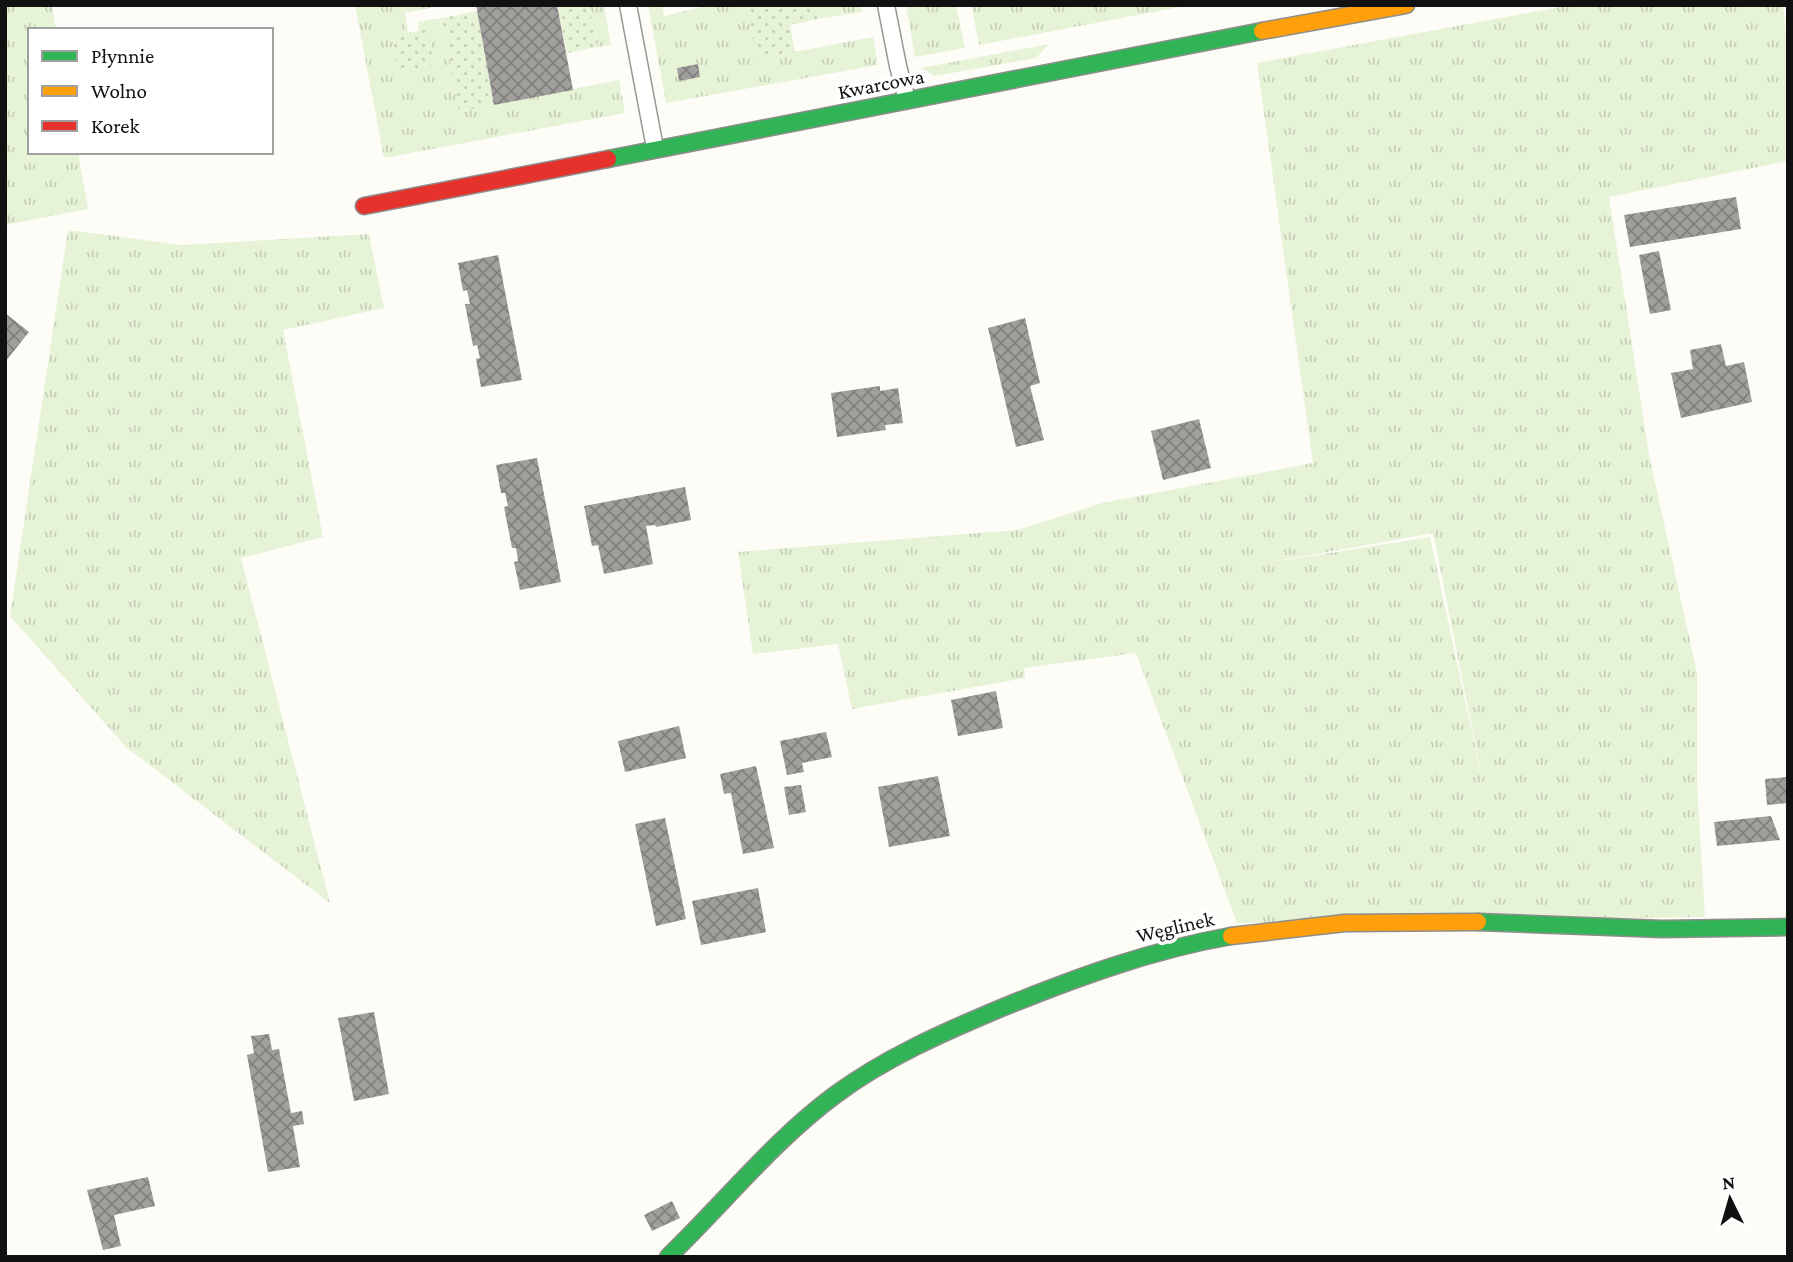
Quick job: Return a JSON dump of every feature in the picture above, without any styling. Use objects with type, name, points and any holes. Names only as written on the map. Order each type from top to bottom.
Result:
[{"type":"street","name":"Kwarcowa","points":[[364,206],[1406,5]]},
{"type":"street","name":"Węglinek","points":[[668,1257],[787,1136],[836,1094],[910,1047],[1074,978],[1129,960],[1174,947],[1234,935],[1361,922],[1452,921],[1700,930],[1788,927]]},
{"type":"lane","points":[[628,5],[655,148]]},
{"type":"lane","points":[[886,5],[907,100]]},
{"type":"green space","points":[[5,5],[52,5],[56,28],[28,28],[28,154],[78,154],[88,209],[5,225]]},
{"type":"green space","points":[[355,5],[444,5],[405,13],[408,33],[392,36],[398,72],[427,29],[419,31],[418,22],[442,18],[459,111],[619,80],[625,113],[384,158]]},
{"type":"green space","points":[[557,5],[589,5],[597,47],[567,53]]},
{"type":"green space","points":[[589,5],[604,5],[611,45],[597,47]]},
{"type":"green space","points":[[648,5],[662,5],[664,16],[710,5],[747,5],[758,59],[873,37],[878,65],[666,103]]},
{"type":"green space","points":[[747,5],[815,5],[818,19],[790,25],[795,52],[757,59]]},
{"type":"green space","points":[[815,5],[861,5],[862,12],[818,19]]},
{"type":"green space","points":[[906,5],[956,5],[965,48],[915,57]]},
{"type":"green space","points":[[971,5],[1191,5],[979,45]]},
{"type":"green space","points":[[1571,5],[1783,5],[1788,50],[1788,161],[1609,197],[1649,455],[1697,673],[1697,784],[1705,917],[1237,923],[1136,653],[1024,668],[1025,678],[852,709],[838,644],[753,654],[738,552],[1018,530],[1102,503],[1313,463],[1257,63]],"holes":[[[1433,533],[1485,793],[1430,537],[1255,565]]]},
{"type":"green space","points":[[477,11],[494,105],[459,111],[442,18]]},
{"type":"green space","points":[[427,29],[434,65],[398,72],[392,36]]},
{"type":"green space","points":[[1049,44],[1036,58],[935,76],[921,68]]},
{"type":"green space","points":[[68,230],[182,245],[369,234],[384,308],[283,330],[323,537],[241,558],[330,903],[126,747],[10,616]]},
{"type":"building","points":[[476,5],[557,5],[573,90],[494,105]]},
{"type":"building","points":[[698,64],[700,77],[679,81],[677,68]]},
{"type":"building","points":[[1736,197],[1741,229],[1630,247],[1624,215]]},
{"type":"building","points":[[1659,251],[1671,310],[1650,314],[1639,255]]},
{"type":"building","points":[[498,255],[522,380],[481,387],[476,359],[480,358],[477,345],[473,346],[465,304],[470,304],[467,290],[463,291],[458,263]]},
{"type":"building","points":[[5,313],[29,332],[5,362]]},
{"type":"building","points":[[1025,318],[1040,383],[1030,386],[1044,440],[1016,447],[988,328]]},
{"type":"building","points":[[1721,344],[1726,366],[1744,362],[1752,402],[1681,418],[1671,373],[1693,369],[1690,350]]},
{"type":"building","points":[[880,386],[880,391],[898,388],[903,423],[885,425],[886,430],[837,437],[831,393]]},
{"type":"building","points":[[1199,419],[1211,468],[1163,480],[1151,431]]},
{"type":"building","points":[[537,458],[561,582],[520,590],[514,562],[518,561],[516,548],[512,548],[504,507],[508,506],[505,493],[501,493],[496,465]]},
{"type":"building","points":[[685,487],[691,520],[656,527],[646,526],[653,564],[604,574],[598,545],[592,546],[584,506]]},
{"type":"building","points":[[996,691],[1003,728],[958,736],[951,700]]},
{"type":"building","points":[[679,726],[686,758],[625,772],[618,741]]},
{"type":"building","points":[[826,732],[832,757],[802,763],[804,772],[787,775],[780,741]]},
{"type":"building","points":[[756,766],[774,848],[743,854],[731,793],[724,794],[720,774]]},
{"type":"building","points":[[938,776],[950,836],[889,847],[878,787]]},
{"type":"building","points":[[1788,777],[1788,803],[1767,805],[1765,779]]},
{"type":"building","points":[[801,785],[806,812],[789,815],[784,787]]},
{"type":"building","points":[[1771,816],[1780,840],[1717,846],[1714,822]]},
{"type":"building","points":[[665,818],[686,919],[656,926],[635,824]]},
{"type":"building","points":[[758,888],[766,932],[701,945],[692,901]]},
{"type":"building","points":[[374,1012],[389,1094],[354,1101],[338,1018]]},
{"type":"building","points":[[269,1034],[272,1050],[279,1049],[291,1113],[302,1111],[304,1124],[293,1126],[300,1167],[268,1172],[247,1055],[254,1053],[251,1036]]},
{"type":"building","points":[[148,1177],[155,1206],[114,1215],[121,1246],[103,1250],[87,1190]]},
{"type":"building","points":[[672,1201],[680,1218],[652,1231],[644,1215]]},
{"type":"traffic: fast","points":[[608,159],[1262,31]]},
{"type":"traffic: fast","points":[[1478,922],[1662,929],[1788,927]]},
{"type":"traffic: fast","points":[[668,1257],[791,1132],[835,1095],[874,1069],[956,1027],[1056,986],[1142,957],[1231,936]]},
{"type":"traffic: slow","points":[[1262,31],[1406,5]]},
{"type":"traffic: slow","points":[[1231,936],[1345,923],[1478,922]]},
{"type":"traffic: jam","points":[[364,206],[608,159]]}]
